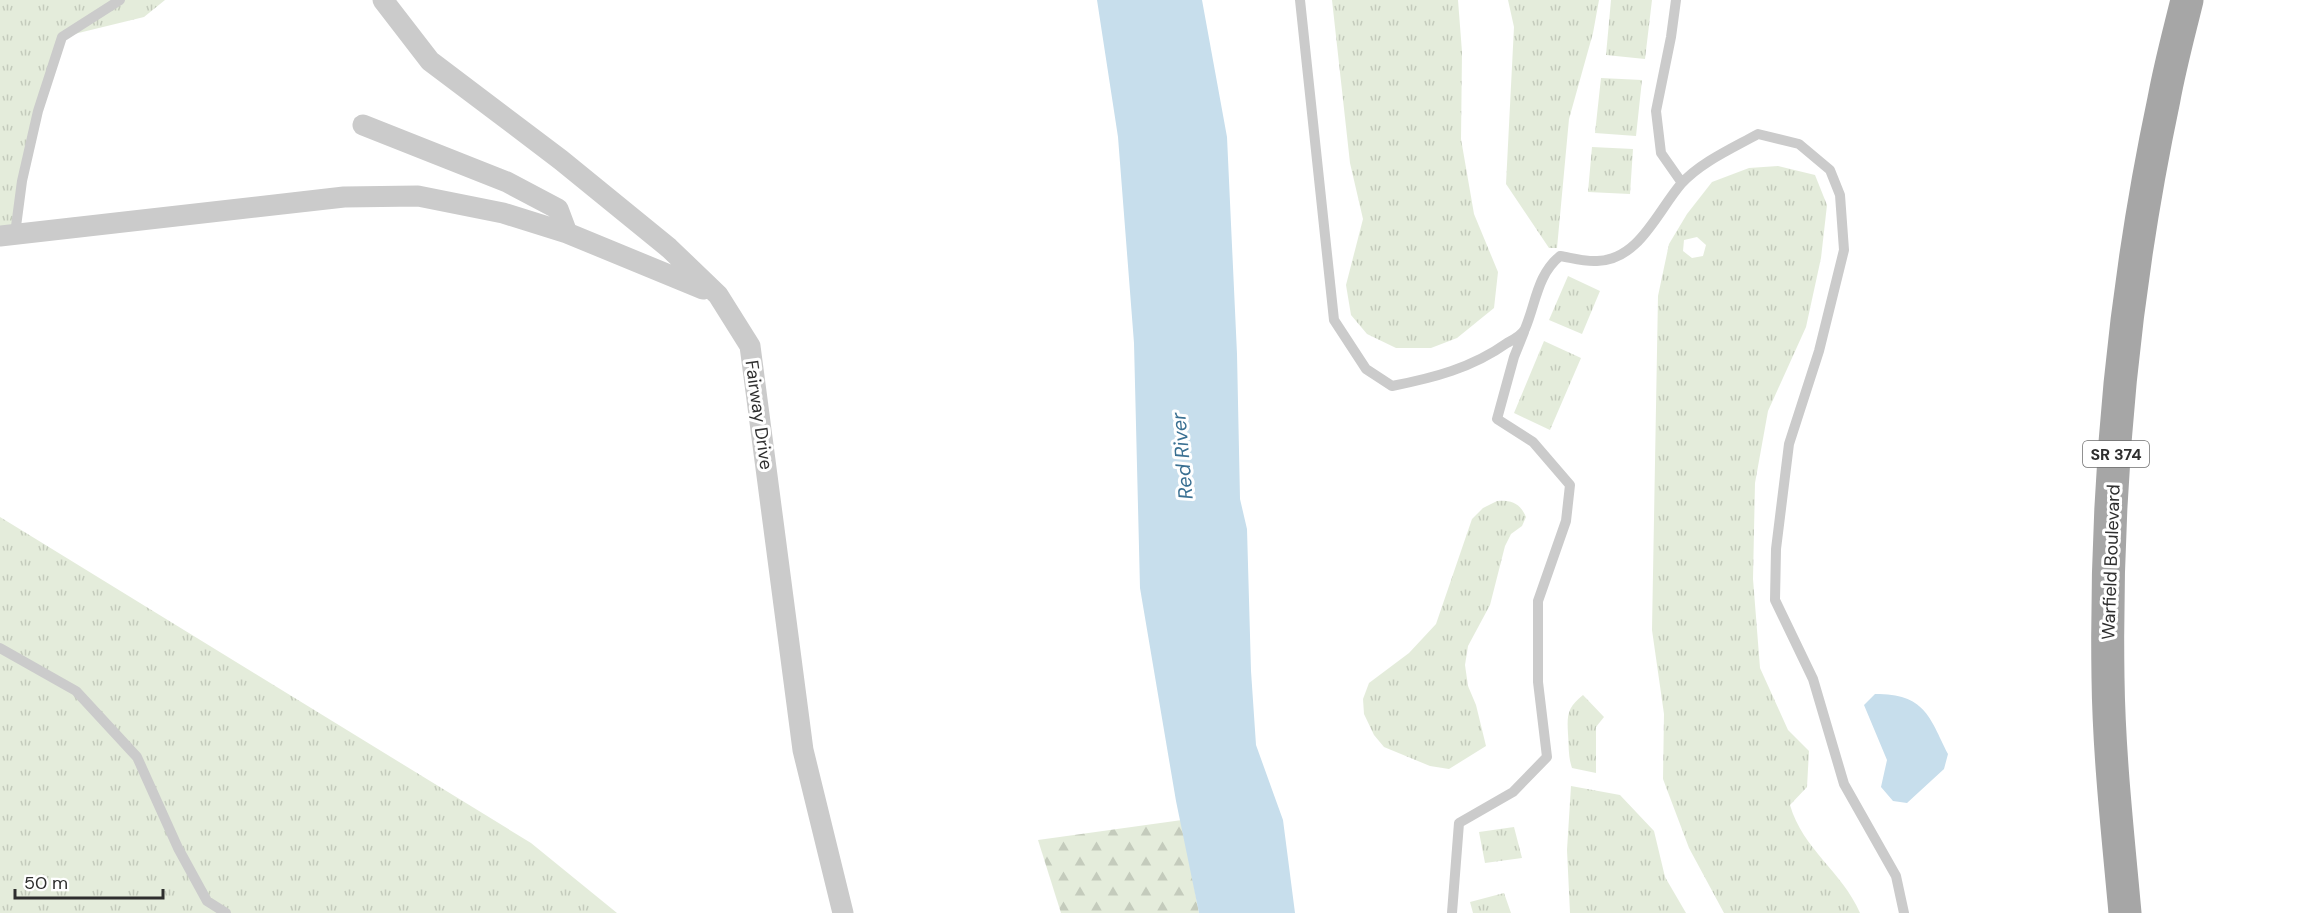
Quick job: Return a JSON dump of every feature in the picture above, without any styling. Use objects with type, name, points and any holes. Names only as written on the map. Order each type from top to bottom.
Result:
[{"type":"main road","name":"Warfield Boulevard","points":[[2125,913],[2114,798],[2108,680],[2109,543],[2128,310],[2164,98],[2187,0]]},
{"type":"street","name":"Fairway Drive","points":[[383,0],[430,61],[561,160],[669,248],[718,295],[750,346],[804,750],[843,913]]},
{"type":"street","points":[[363,125],[507,182],[558,209],[567,233]]},
{"type":"street","points":[[7,235],[344,197],[407,196],[451,201],[482,208],[567,233],[718,295]]},
{"type":"lane","points":[[7,235],[38,111],[62,37],[120,0]]},
{"type":"lane","points":[[1300,0],[1334,320],[1366,369],[1392,386],[1439,376],[1490,355],[1524,332]]},
{"type":"lane","points":[[1676,0],[1656,111],[1661,153],[1682,183]]},
{"type":"lane","points":[[1452,913],[1459,823],[1513,792],[1547,757],[1538,682],[1538,601],[1566,520],[1570,485],[1533,442],[1497,419],[1535,294],[1548,266],[1560,256],[1597,261],[1622,255],[1649,229],[1682,183],[1717,156],[1758,135],[1799,144],[1830,170],[1840,195],[1844,250],[1819,351],[1789,444],[1776,549],[1775,600],[1813,679],[1844,784],[1896,876],[1904,913]]},
{"type":"lane","points":[[0,648],[76,691],[137,757],[177,848],[207,900],[226,913]]},
{"type":"green space","points":[[0,0],[165,0],[144,17],[62,37],[38,111],[15,234],[0,236]]},
{"type":"green space","points":[[1332,0],[1458,0],[1462,52],[1461,139],[1474,214],[1498,272],[1494,308],[1457,338],[1431,348],[1396,348],[1367,334],[1351,315],[1346,285],[1363,219],[1350,163]]},
{"type":"green space","points":[[1508,0],[1599,0],[1593,33],[1569,119],[1557,248],[1549,248],[1506,184],[1514,27]]},
{"type":"green space","points":[[1611,0],[1652,0],[1645,59],[1606,55]]},
{"type":"green space","points":[[1601,78],[1642,80],[1636,136],[1595,133]]},
{"type":"green space","points":[[1592,147],[1633,149],[1630,194],[1588,192]]},
{"type":"green space","points":[[1778,166],[1815,175],[1827,205],[1821,258],[1806,327],[1768,411],[1755,483],[1753,579],[1760,668],[1788,730],[1809,751],[1807,787],[1790,805],[1804,835],[1843,885],[1860,913],[1724,913],[1689,848],[1663,779],[1664,714],[1652,630],[1658,296],[1669,244],[1687,214],[1712,182],[1749,168]],"holes":[[[1697,237],[1706,245],[1703,256],[1692,258],[1683,251],[1684,240]]]},
{"type":"green space","points":[[1568,276],[1600,291],[1582,334],[1549,320]]},
{"type":"green space","points":[[1544,341],[1581,358],[1550,430],[1514,413]]},
{"type":"green space","points":[[1497,501],[1514,503],[1521,508],[1526,517],[1522,526],[1511,534],[1505,546],[1490,605],[1468,646],[1465,665],[1468,686],[1476,705],[1486,746],[1449,769],[1430,766],[1384,747],[1374,735],[1364,714],[1363,699],[1369,683],[1409,653],[1436,624],[1472,519],[1483,508]]},
{"type":"green space","points":[[0,517],[531,843],[617,913],[0,913]]},
{"type":"green space","points":[[1583,695],[1604,717],[1596,727],[1596,773],[1572,768],[1570,759],[1568,717],[1571,708]]},
{"type":"green space","points":[[1571,786],[1620,795],[1654,831],[1665,877],[1686,913],[1570,913],[1567,850]]},
{"type":"green space","points":[[1182,820],[1199,913],[1061,913],[1038,840]]},
{"type":"green space","points":[[1514,827],[1522,858],[1485,863],[1479,832]]},
{"type":"green space","points":[[1504,893],[1511,913],[1473,913],[1470,902]]},
{"type":"water","name":"Red River","points":[[1097,0],[1202,0],[1227,137],[1237,354],[1240,499],[1247,529],[1251,671],[1256,745],[1283,820],[1295,913],[1199,913],[1176,801],[1140,588],[1134,343],[1118,137]]},
{"type":"water","points":[[1875,694],[1892,695],[1915,703],[1930,718],[1948,754],[1944,769],[1907,803],[1893,801],[1881,787],[1887,760],[1864,705]]}]
